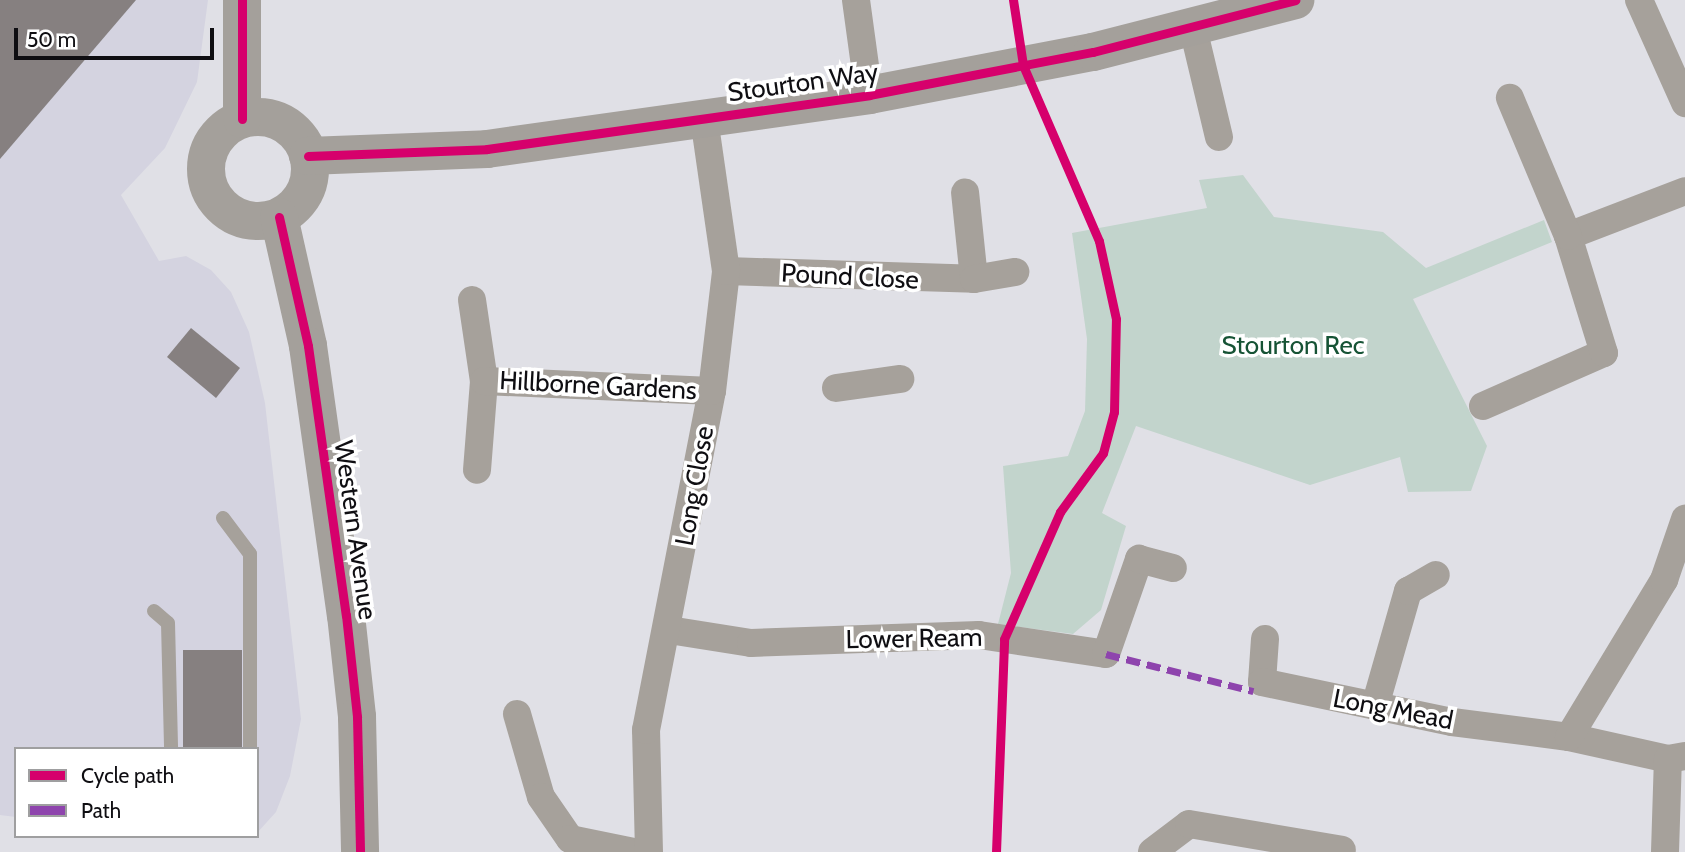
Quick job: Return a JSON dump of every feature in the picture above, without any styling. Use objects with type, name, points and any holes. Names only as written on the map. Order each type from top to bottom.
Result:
[{"type":"street","points":[[242,119],[283,124],[308,156],[301,198],[279,217],[233,216],[211,194],[209,149],[242,119],[243,0]]},
{"type":"street","points":[[856,0],[869,95]]},
{"type":"street","name":"Stourton Way","points":[[308,156],[487,149],[869,95],[1193,28],[1295,0]]},
{"type":"street","points":[[1639,0],[1679,69],[1685,103]]},
{"type":"street","points":[[1193,28],[1219,137]]},
{"type":"street","points":[[1483,406],[1604,353],[1568,236],[1510,99]]},
{"type":"street","name":"Long Close","points":[[649,852],[646,730],[668,630],[712,391],[726,271],[705,118]]},
{"type":"street","points":[[1568,236],[1685,191]]},
{"type":"street","points":[[965,192],[974,279]]},
{"type":"street","name":"Western Avenue","points":[[279,217],[308,346],[346,615],[357,717],[360,852]]},
{"type":"street","name":"Pound Close","points":[[726,271],[974,279],[1015,272]]},
{"type":"street","name":"Hillborne Gardens","points":[[472,300],[484,381],[477,470]]},
{"type":"street","points":[[836,388],[900,379]]},
{"type":"street","name":"Hillborne Gardens","points":[[484,381],[712,391]]},
{"type":"street","points":[[1569,737],[1664,580],[1685,521]]},
{"type":"street","name":"Lower Ream","points":[[668,630],[751,643],[979,635],[1106,654],[1139,559],[1173,568]]},
{"type":"street","points":[[1375,706],[1408,591],[1436,575]]},
{"type":"street","name":"Long Mead","points":[[1265,639],[1258,687],[1569,737],[1676,758]]},
{"type":"street","points":[[517,714],[541,797],[570,839],[634,852]]},
{"type":"street","points":[[1665,852],[1676,758]]},
{"type":"street","points":[[1152,852],[1189,824],[1308,848],[1342,850]]},
{"type":"lane","points":[[223,518],[250,554],[250,747]]},
{"type":"lane","points":[[154,611],[168,622],[171,747]]},
{"type":"shaded area","points":[[0,0],[208,0],[197,82],[165,148],[121,195],[159,261],[186,256],[211,270],[231,292],[249,332],[265,403],[301,719],[290,776],[276,812],[259,831],[259,747],[14,747],[14,817],[0,815]]},
{"type":"green space","name":"Stourton Rec","points":[[1243,175],[1274,217],[1383,232],[1426,268],[1544,220],[1552,242],[1413,299],[1487,446],[1471,491],[1408,492],[1400,457],[1310,485],[1136,426],[1102,513],[1126,526],[1101,610],[1073,634],[998,624],[1011,573],[1003,466],[1068,456],[1085,411],[1087,339],[1072,233],[1207,208],[1199,180]]},
{"type":"building","points":[[0,0],[136,0],[0,159]]},
{"type":"building","points":[[191,328],[240,368],[216,398],[167,357]]},
{"type":"building","points":[[183,650],[242,650],[242,747],[183,747]]},
{"type":"marked path","points":[[1106,654],[1253,691]]},
{"type":"cycle path","points":[[242,0],[242,119]]},
{"type":"cycle path","points":[[996,852],[1004,639],[1060,512],[1103,453],[1114,412],[1116,319],[1099,241],[1023,65],[1013,0]]},
{"type":"cycle path","points":[[308,156],[487,149],[869,95],[1093,52],[1295,0]]},
{"type":"cycle path","points":[[279,217],[308,346],[346,615],[357,717],[360,852]]}]
